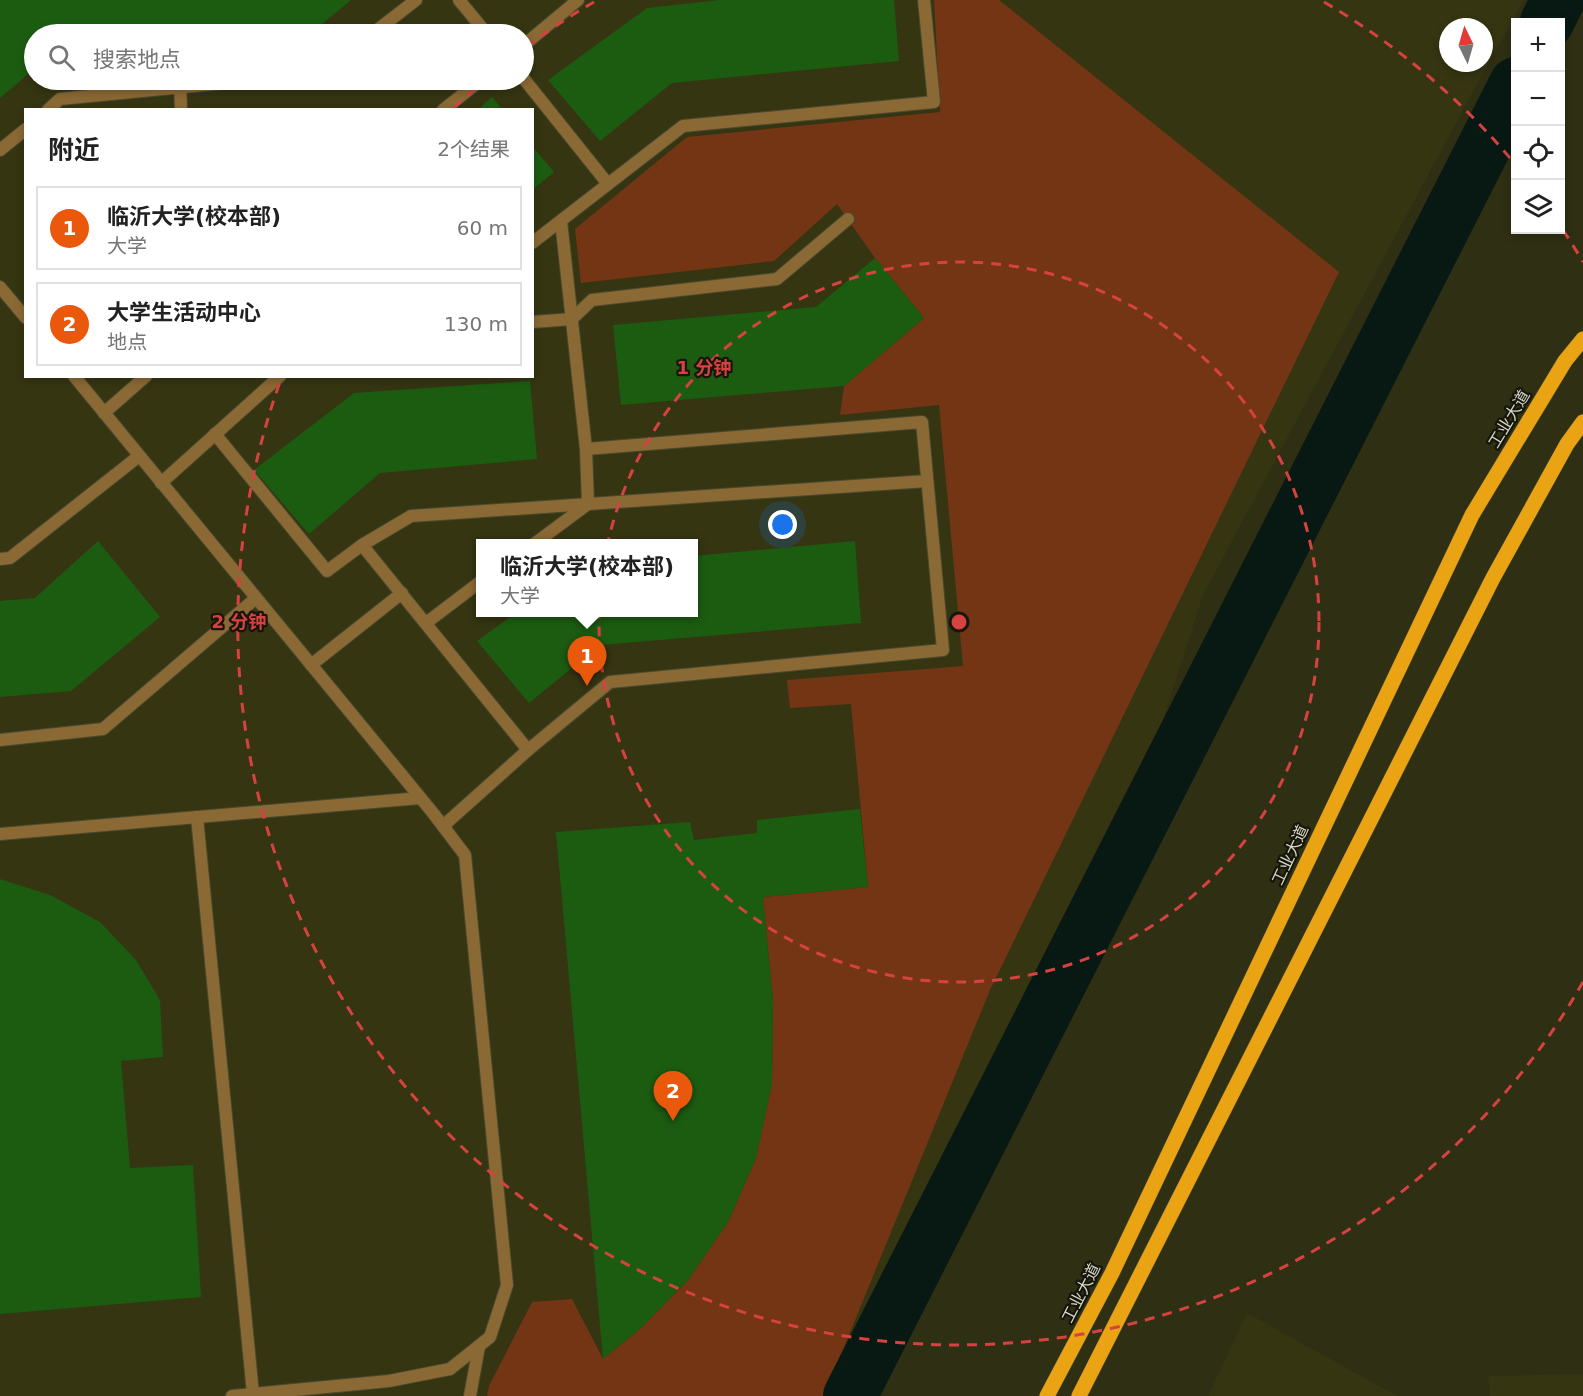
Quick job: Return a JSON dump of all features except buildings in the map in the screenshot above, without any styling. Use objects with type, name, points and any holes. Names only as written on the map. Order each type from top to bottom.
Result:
[{"type":"main road","points":[[1565,361],[1583,325]]},
{"type":"main road","name":"工业大道","points":[[1047,1396],[1112,1273],[1472,515],[1565,361],[1583,339]]},
{"type":"main road","points":[[1079,1396],[1493,578],[1567,444],[1583,422]]},
{"type":"street","points":[[385,24],[416,0]]},
{"type":"street","points":[[459,0],[479,24]]},
{"type":"street","points":[[534,37],[578,0]]},
{"type":"street","points":[[534,241],[683,126],[934,102],[924,0]]},
{"type":"street","points":[[50,108],[60,99],[128,90]]},
{"type":"street","points":[[180,90],[181,108]]},
{"type":"street","points":[[446,108],[468,90]]},
{"type":"street","points":[[532,90],[608,184]]},
{"type":"street","points":[[0,150],[24,131]]},
{"type":"street","points":[[534,322],[572,319],[592,300],[777,279],[848,219]]},
{"type":"street","points":[[561,221],[586,449],[588,504]]},
{"type":"street","points":[[0,287],[24,316]]},
{"type":"street","points":[[76,378],[465,855],[507,1285],[490,1337],[450,1369],[388,1381],[232,1396]]},
{"type":"street","points":[[104,413],[144,378]]},
{"type":"street","points":[[161,483],[278,378]]},
{"type":"street","points":[[443,826],[528,750],[610,682],[943,650],[922,422],[586,449]]},
{"type":"street","points":[[215,434],[327,571],[362,544],[411,516],[927,480]]},
{"type":"street","points":[[0,559],[10,558],[139,456]]},
{"type":"street","points":[[540,539],[588,504]]},
{"type":"street","points":[[362,544],[528,750]]},
{"type":"street","points":[[426,623],[476,585]]},
{"type":"street","points":[[311,665],[402,593]]},
{"type":"street","points":[[0,740],[103,729],[256,598]]},
{"type":"street","points":[[0,834],[420,798]]},
{"type":"street","points":[[197,817],[253,1394]]},
{"type":"street","points":[[470,1396],[479,1346]]},
{"type":"shaded area","points":[[0,0],[1524,0],[1514,18],[1511,18],[1511,23],[1493,56],[1493,18],[1439,18],[1439,72],[1484,72],[1203,595],[1145,777],[831,1396],[0,1396]]},
{"type":"shaded area","points":[[934,0],[999,0],[1339,272],[990,990],[824,1396],[487,1396],[489,1386],[532,1302],[572,1299],[603,1359],[641,1328],[688,1280],[728,1222],[756,1158],[772,1083],[773,1001],[763,897],[868,887],[851,704],[790,708],[787,680],[963,666],[939,405],[840,415],[844,386],[924,318],[875,258],[837,204],[774,261],[581,283],[575,229],[687,137],[940,112]]},
{"type":"shaded area","points":[[1247,1313],[1397,1396],[1208,1396]]},
{"type":"shaded area","points":[[1583,1374],[1583,1396],[1490,1396],[1488,1376]]},
{"type":"waterway","points":[[1549,18],[1558,0]]},
{"type":"waterway","points":[[850,1396],[1511,94]]},
{"type":"place","name":"临沂大学(校本部)","points":[[587,686]]},
{"type":"place","name":"大学生活动中心","points":[[673,1121]]}]
